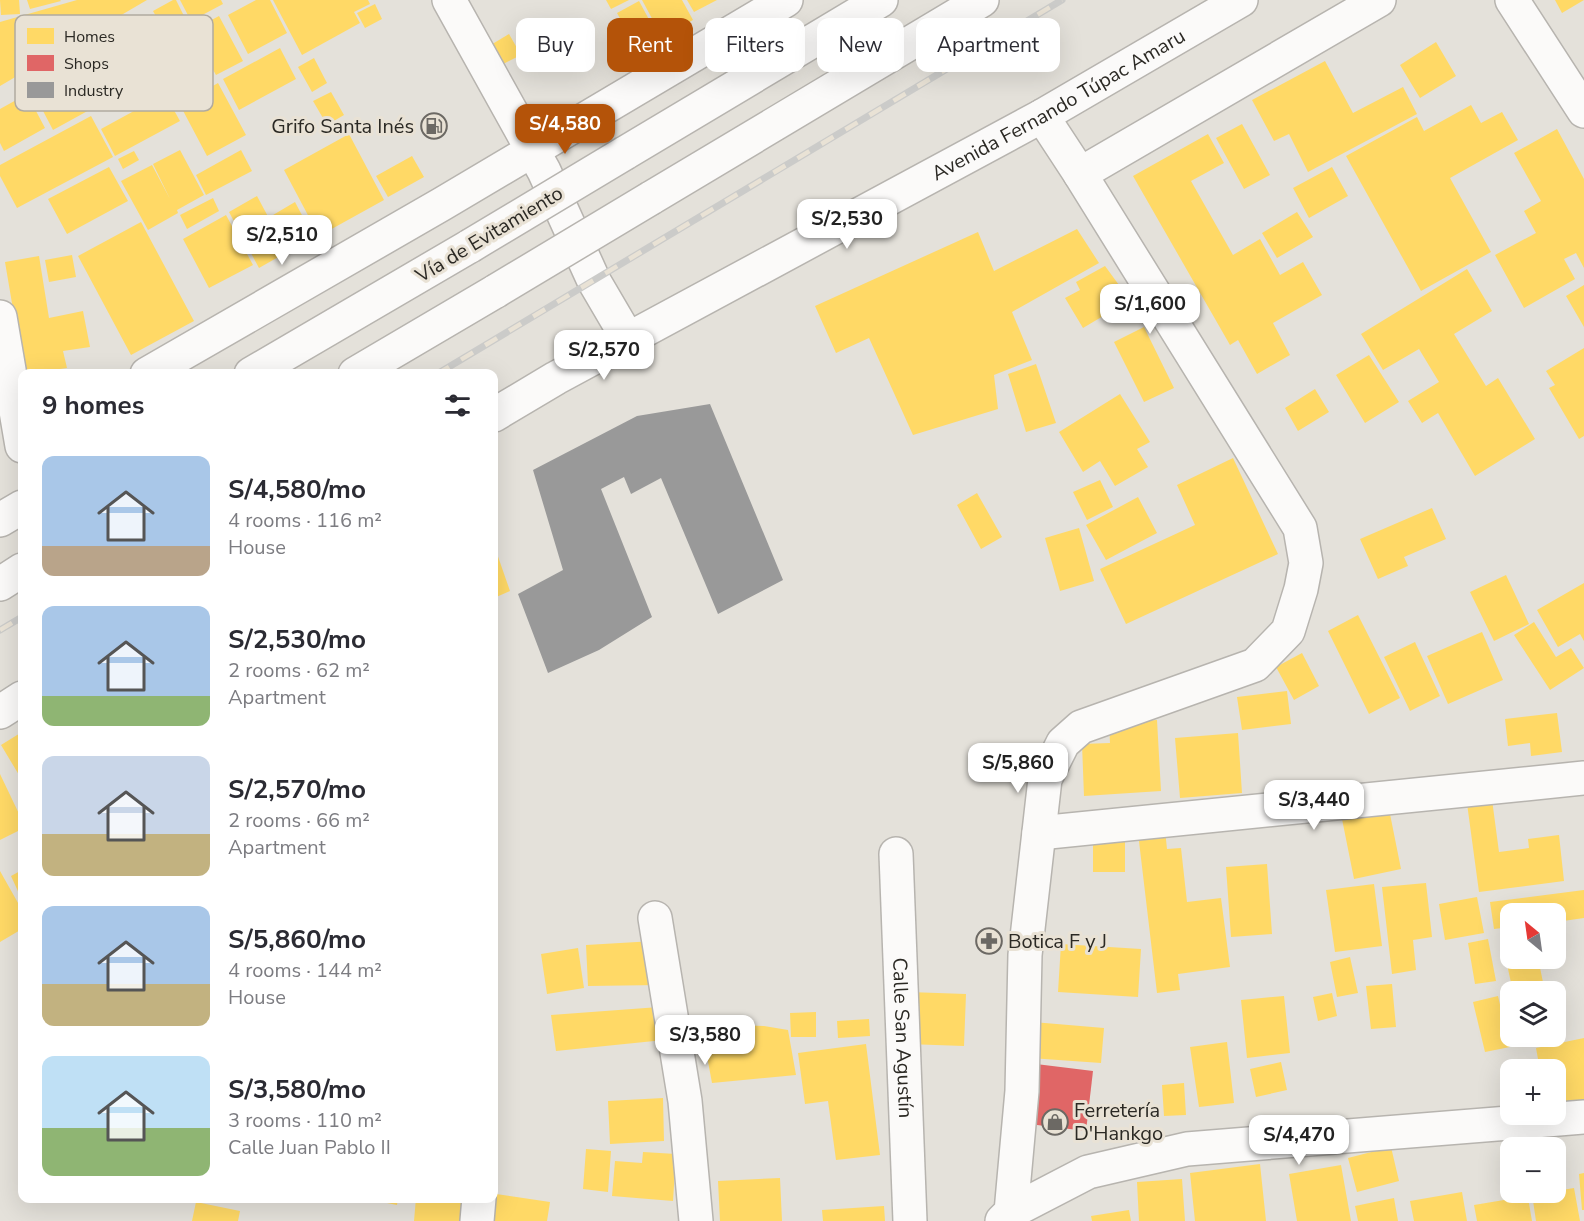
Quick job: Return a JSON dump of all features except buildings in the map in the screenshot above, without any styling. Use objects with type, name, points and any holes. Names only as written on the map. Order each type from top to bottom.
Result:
[{"type":"main road","points":[[449,0],[533,150],[594,281],[628,339]]},
{"type":"main road","points":[[156,369],[442,204],[786,0]]},
{"type":"main road","name":"Vía de Evitamiento","points":[[260,369],[881,0]]},
{"type":"main road","points":[[363,369],[982,0]]},
{"type":"main road","name":"Avenida Fernando Túpac Amaru","points":[[498,413],[556,378],[1042,116],[1240,0]]},
{"type":"main road","points":[[1080,174],[1379,0]]},
{"type":"main road","points":[[1512,0],[1584,111]]},
{"type":"main road","points":[[1006,1217],[1022,1091],[1025,955],[1045,779],[1063,743],[1081,727],[1254,665],[1288,631],[1301,589],[1306,563],[1299,528],[1042,116]]},
{"type":"main road","points":[[0,317],[18,423]]},
{"type":"main road","points":[[0,459],[18,448]]},
{"type":"main road","points":[[0,520],[18,509]]},
{"type":"main road","points":[[0,584],[18,573]]},
{"type":"main road","points":[[0,712],[18,701]]},
{"type":"main road","points":[[1039,832],[1584,778]]},
{"type":"main road","name":"Calle San Agustín","points":[[896,855],[910,1221]]},
{"type":"main road","points":[[656,918],[685,1101],[696,1221]]},
{"type":"main road","points":[[1006,1217],[1088,1172],[1186,1149],[1584,1117]]},
{"type":"main road","points":[[477,1221],[479,1203]]},
{"type":"railway","points":[[445,369],[1062,0]]},
{"type":"railway","points":[[0,630],[18,619]]},
{"type":"place","name":"Grifo Santa Inés","points":[[434,126]]},
{"type":"place","name":"Botica F y J","points":[[989,941]]},
{"type":"place","name":"Ferretería D'Hankgo","points":[[1055,1122]]}]
